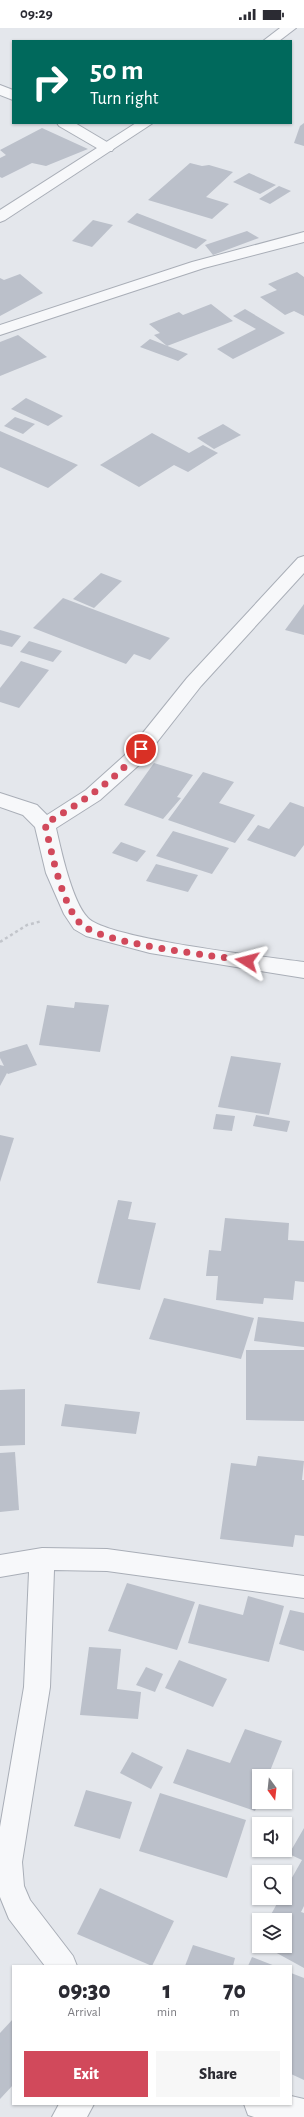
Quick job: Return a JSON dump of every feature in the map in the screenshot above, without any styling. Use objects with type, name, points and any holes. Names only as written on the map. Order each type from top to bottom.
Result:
[{"type":"street","points":[[271,40],[289,28]]},
{"type":"street","points":[[0,89],[12,95]]},
{"type":"street","points":[[66,124],[107,148]]},
{"type":"street","points":[[0,217],[144,124]]},
{"type":"street","points":[[0,330],[198,266],[304,237]]},
{"type":"street","points":[[45,824],[93,794],[132,760],[194,682],[304,562]]},
{"type":"street","points":[[0,800],[30,810],[45,824],[56,873],[74,914],[82,924],[93,931],[118,939],[150,946],[304,970]]},
{"type":"street","points":[[42,1559],[37,1687],[8,1862],[10,1886],[19,1909],[62,1965]]},
{"type":"street","points":[[0,1566],[42,1559],[107,1560],[304,1587]]},
{"type":"street","points":[[67,2117],[78,2105]]},
{"type":"street","points":[[264,2105],[304,2114]]},
{"type":"path","points":[[0,942],[27,925],[74,914]]},
{"type":"building","points":[[304,123],[304,146],[294,143],[300,126]]},
{"type":"building","points":[[42,128],[88,149],[46,166],[32,163],[2,178],[0,177],[0,158],[6,155],[0,150]]},
{"type":"building","points":[[190,163],[202,166],[209,165],[233,172],[206,197],[229,204],[212,219],[148,200]]},
{"type":"building","points":[[249,173],[276,185],[260,194],[233,182]]},
{"type":"building","points":[[279,186],[291,191],[270,204],[259,199]]},
{"type":"building","points":[[137,213],[207,240],[196,249],[127,222]]},
{"type":"building","points":[[93,220],[113,225],[92,247],[72,241]]},
{"type":"building","points":[[247,231],[259,238],[213,255],[205,245]]},
{"type":"building","points":[[297,272],[304,277],[304,316],[294,311],[285,315],[260,297],[277,290],[268,284]]},
{"type":"building","points":[[20,274],[43,293],[0,316],[0,278],[4,280]]},
{"type":"building","points":[[211,304],[233,321],[167,346],[154,335],[160,333],[149,324],[179,312],[183,315]]},
{"type":"building","points":[[245,309],[285,333],[233,359],[217,349],[256,329],[233,316]]},
{"type":"building","points":[[18,335],[47,357],[0,376],[0,342]]},
{"type":"building","points":[[150,339],[188,354],[178,361],[140,347]]},
{"type":"building","points":[[26,398],[63,416],[48,426],[11,409]]},
{"type":"building","points":[[15,417],[35,424],[23,434],[4,426]]},
{"type":"building","points":[[223,424],[241,435],[214,449],[197,438]]},
{"type":"building","points":[[0,431],[78,465],[48,488],[0,467]]},
{"type":"building","points":[[152,433],[189,453],[203,445],[218,453],[188,472],[174,465],[139,487],[100,465]]},
{"type":"building","points":[[101,573],[122,581],[94,608],[73,599]]},
{"type":"building","points":[[63,598],[170,638],[150,660],[134,654],[126,664],[33,628]]},
{"type":"building","points":[[304,604],[304,635],[285,630]]},
{"type":"building","points":[[0,630],[21,636],[12,647],[0,644]]},
{"type":"building","points":[[29,641],[62,651],[53,662],[20,652]]},
{"type":"building","points":[[21,661],[49,670],[19,708],[0,702],[0,688]]},
{"type":"building","points":[[154,763],[193,775],[177,797],[181,798],[163,819],[124,805]]},
{"type":"building","points":[[203,772],[234,782],[219,803],[255,815],[235,843],[168,820]]},
{"type":"building","points":[[290,802],[304,807],[304,845],[295,857],[247,840],[258,825],[269,829]]},
{"type":"building","points":[[173,831],[229,848],[212,874],[156,856]]},
{"type":"building","points":[[121,842],[146,851],[137,862],[112,853]]},
{"type":"building","points":[[156,864],[198,875],[188,892],[146,881]]},
{"type":"building","points":[[75,1002],[109,1005],[100,1052],[39,1045],[47,1005],[74,1008]]},
{"type":"building","points":[[27,1044],[37,1065],[8,1074],[7,1073],[0,1086],[0,1065],[4,1066],[0,1058],[0,1052]]},
{"type":"building","points":[[231,1056],[281,1063],[269,1115],[218,1107]]},
{"type":"building","points":[[216,1114],[235,1116],[232,1131],[213,1129]]},
{"type":"building","points":[[256,1115],[290,1121],[287,1132],[253,1126]]},
{"type":"building","points":[[0,1135],[14,1138],[0,1182]]},
{"type":"building","points":[[118,1200],[132,1202],[128,1219],[156,1223],[140,1290],[97,1283]]},
{"type":"building","points":[[225,1218],[289,1223],[288,1240],[304,1241],[304,1282],[295,1281],[293,1300],[264,1298],[263,1304],[216,1300],[218,1276],[206,1276],[209,1250],[221,1251]]},
{"type":"building","points":[[164,1298],[254,1318],[241,1359],[149,1339]]},
{"type":"building","points":[[258,1317],[304,1322],[304,1347],[254,1341]]},
{"type":"building","points":[[246,1350],[304,1350],[304,1421],[246,1420]]},
{"type":"building","points":[[25,1389],[25,1445],[0,1446],[0,1390]]},
{"type":"building","points":[[65,1404],[140,1412],[136,1434],[61,1426]]},
{"type":"building","points":[[15,1452],[19,1510],[0,1512],[0,1453]]},
{"type":"building","points":[[258,1456],[304,1461],[302,1480],[304,1480],[304,1536],[295,1535],[293,1547],[220,1539],[231,1463],[256,1466]]},
{"type":"building","points":[[127,1583],[195,1602],[177,1650],[108,1631]]},
{"type":"building","points":[[248,1596],[284,1606],[269,1662],[188,1643],[199,1604],[243,1615]]},
{"type":"building","points":[[290,1610],[304,1613],[304,1651],[279,1644]]},
{"type":"building","points":[[89,1647],[121,1649],[117,1689],[141,1692],[138,1719],[80,1715]]},
{"type":"building","points":[[179,1660],[227,1679],[213,1707],[165,1688]]},
{"type":"building","points":[[146,1667],[163,1674],[155,1692],[136,1685]]},
{"type":"building","points":[[245,1729],[282,1741],[271,1769],[252,1769],[252,1809],[256,1809],[255,1811],[173,1783],[187,1749],[230,1763]]},
{"type":"building","points":[[132,1752],[163,1767],[151,1789],[120,1773]]},
{"type":"building","points":[[86,1790],[132,1802],[120,1839],[74,1826]]},
{"type":"building","points":[[160,1793],[246,1820],[227,1878],[139,1851]]},
{"type":"building","points":[[304,1828],[304,1906],[301,1912],[304,1913],[304,1968],[277,1953],[292,1953],[292,1913],[272,1913],[276,1905],[292,1905],[292,1878],[302,1860],[292,1855],[292,1849]]},
{"type":"building","points":[[100,1888],[174,1921],[152,1965],[77,1934]]},
{"type":"building","points":[[193,1945],[235,1958],[233,1965],[185,1965]]},
{"type":"building","points":[[252,1957],[272,1965],[248,1965]]},
{"type":"building","points":[[292,1973],[304,1978],[304,2080],[292,2074]]},
{"type":"building","points":[[12,2020],[12,2086],[0,2099],[0,2033]]},
{"type":"route","points":[[141,749],[132,760],[93,794],[45,824],[56,873],[74,914],[82,924],[93,931],[118,939],[150,946],[247,961]]}]
